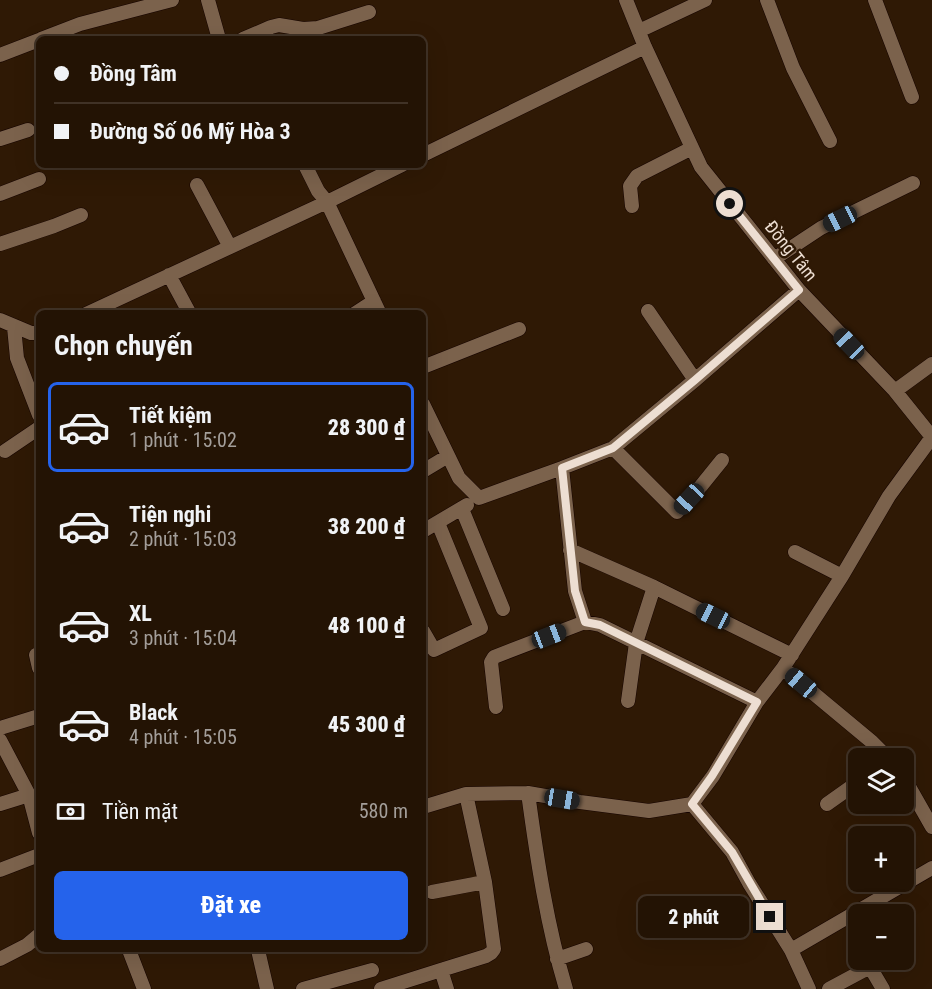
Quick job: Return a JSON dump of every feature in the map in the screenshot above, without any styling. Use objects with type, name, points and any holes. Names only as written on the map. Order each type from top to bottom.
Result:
[{"type":"street","points":[[48,36],[80,24],[172,0]]},
{"type":"street","points":[[208,0],[218,36]]},
{"type":"street","name":"Đồng Tâm","points":[[626,0],[645,47],[701,167],[799,290],[895,391],[932,437]]},
{"type":"street","points":[[639,31],[705,0]]},
{"type":"street","points":[[767,0],[793,68],[830,141]]},
{"type":"street","points":[[874,0],[912,97]]},
{"type":"street","points":[[250,36],[279,26],[318,28],[369,12]]},
{"type":"street","points":[[0,55],[36,41]]},
{"type":"street","points":[[426,154],[645,47]]},
{"type":"street","points":[[0,139],[28,130]]},
{"type":"street","points":[[632,206],[630,186],[637,176],[692,148]]},
{"type":"street","points":[[306,168],[318,191],[327,202],[377,307]]},
{"type":"street","points":[[95,310],[396,168]]},
{"type":"street","points":[[0,194],[39,179]]},
{"type":"street","points":[[774,259],[821,228],[913,183]]},
{"type":"street","points":[[197,185],[230,247]]},
{"type":"street","points":[[0,244],[54,226],[81,214]]},
{"type":"street","points":[[169,275],[188,310]]},
{"type":"street","points":[[426,529],[479,498],[613,448],[799,290]]},
{"type":"street","points":[[648,311],[695,380]]},
{"type":"street","points":[[0,320],[14,327],[36,333]]},
{"type":"street","points":[[14,327],[17,358],[36,407]]},
{"type":"street","points":[[426,366],[519,329]]},
{"type":"street","points":[[895,391],[932,364]]},
{"type":"street","points":[[426,410],[459,478],[479,498]]},
{"type":"street","points":[[5,451],[36,430]]},
{"type":"street","points":[[426,806],[466,794],[528,793],[649,811],[692,804],[712,776],[757,702],[792,655],[889,496],[932,437]]},
{"type":"street","points":[[613,448],[677,512],[722,460]]},
{"type":"street","points":[[426,469],[448,456]]},
{"type":"street","points":[[562,468],[575,591],[585,622]]},
{"type":"street","points":[[462,508],[503,609]]},
{"type":"street","points":[[426,636],[434,650],[483,632],[438,523]]},
{"type":"street","points":[[570,550],[654,587],[792,655]]},
{"type":"street","points":[[795,552],[842,576]]},
{"type":"street","points":[[628,701],[636,643],[654,587]]},
{"type":"street","points":[[496,707],[492,659],[494,657],[585,622],[600,625],[757,702]]},
{"type":"street","points":[[783,668],[878,748]]},
{"type":"street","points":[[0,728],[36,717]]},
{"type":"street","points":[[0,740],[29,795],[36,822]]},
{"type":"street","points":[[827,804],[848,789]]},
{"type":"street","points":[[528,793],[557,959],[566,989]]},
{"type":"street","points":[[381,989],[486,956],[493,951],[485,882],[466,794]]},
{"type":"street","points":[[914,794],[932,827]]},
{"type":"street","points":[[0,804],[29,795]]},
{"type":"street","points":[[692,804],[732,852],[791,950],[809,989]]},
{"type":"street","points":[[0,870],[36,856]]},
{"type":"street","points":[[791,950],[932,868]]},
{"type":"street","points":[[432,892],[485,882]]},
{"type":"street","points":[[0,959],[27,945],[36,938]]},
{"type":"street","points":[[557,959],[586,949]]},
{"type":"street","points":[[130,952],[144,989]]},
{"type":"street","points":[[258,952],[267,989]]},
{"type":"street","points":[[829,989],[870,967],[882,989]]},
{"type":"street","points":[[303,989],[372,970]]},
{"type":"street","points":[[441,970],[447,989]]},
{"type":"route","points":[[730,204],[799,290],[613,448],[562,468],[575,591],[585,622],[600,625],[757,702],[712,776],[692,804],[732,852],[770,917]]}]
